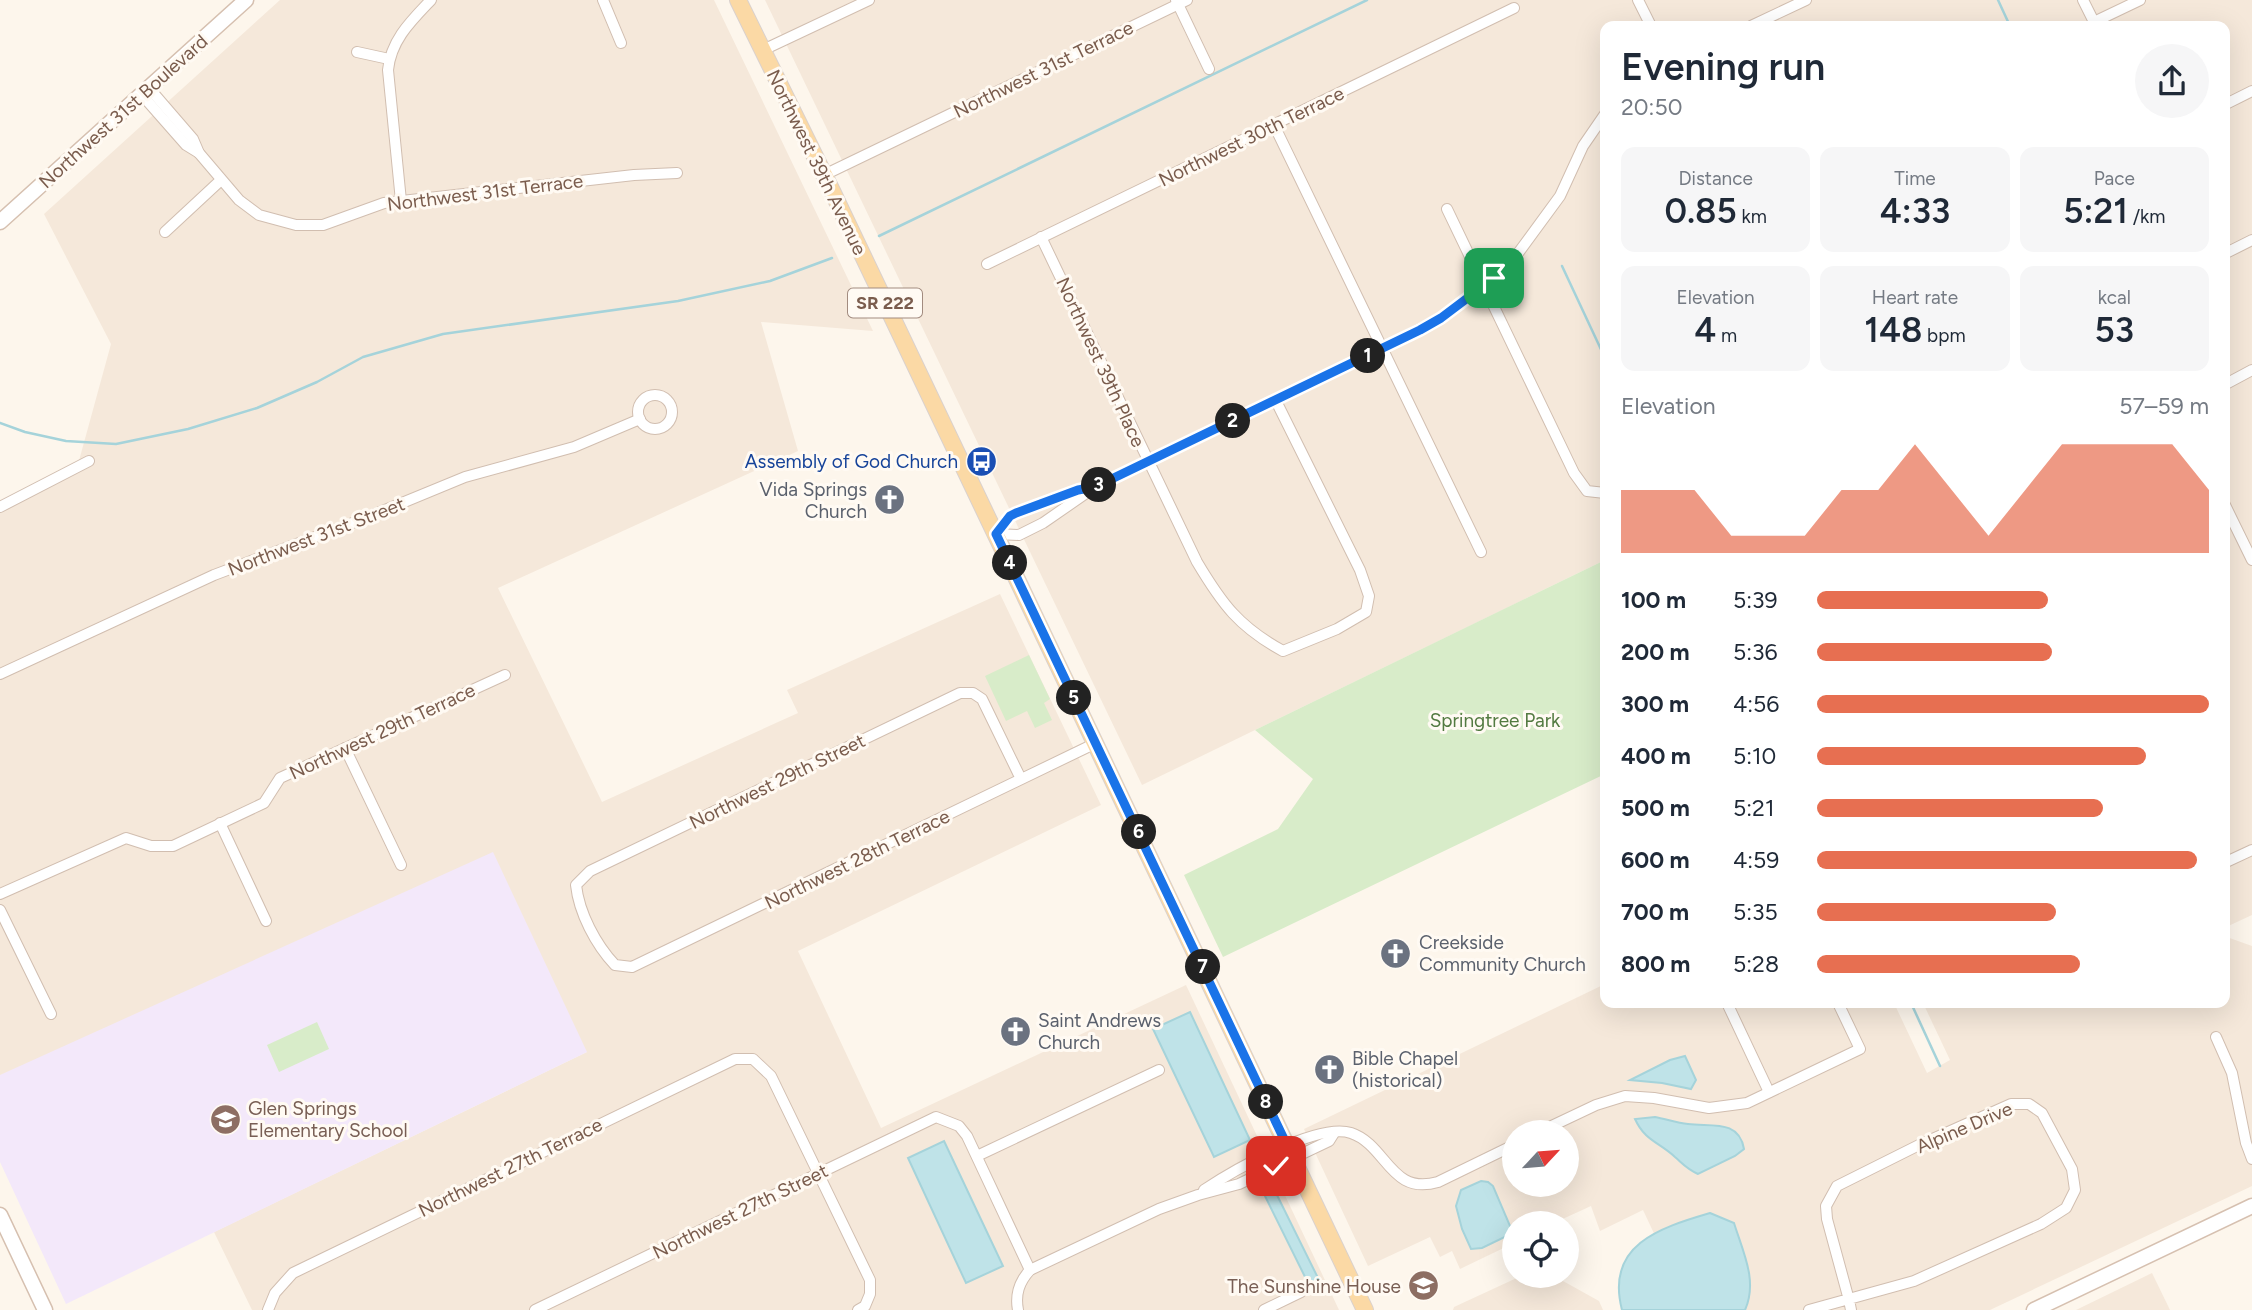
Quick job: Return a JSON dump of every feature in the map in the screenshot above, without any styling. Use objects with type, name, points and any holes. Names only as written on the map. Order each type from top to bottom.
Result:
[{"type":"main road","name":"Northwest 39th Avenue","points":[[738,0],[996,534],[1365,1310]]},
{"type":"street","name":"Northwest 31st Boulevard","points":[[0,222],[246,0]]},
{"type":"street","points":[[401,201],[389,59],[400,36],[430,0]]},
{"type":"street","points":[[603,0],[621,43]]},
{"type":"street","points":[[764,50],[869,0]]},
{"type":"street","points":[[1638,0],[1648,21]]},
{"type":"street","points":[[1762,21],[1806,0]]},
{"type":"street","points":[[2083,0],[2094,21]]},
{"type":"street","points":[[2101,21],[2140,0]]},
{"type":"street","name":"Northwest 31st Terrace","points":[[824,175],[1180,2]]},
{"type":"street","points":[[1180,2],[1209,69]]},
{"type":"street","name":"Northwest 30th Terrace","points":[[987,264],[1514,8]]},
{"type":"street","points":[[358,52],[389,59]]},
{"type":"street","points":[[2230,101],[2252,91]]},
{"type":"street","name":"Northwest 31st Terrace","points":[[145,92],[186,145],[199,153],[239,200],[260,215],[296,225],[323,225],[384,203],[677,173]]},
{"type":"street","points":[[996,534],[1019,535],[1043,523],[1095,487],[1276,401],[1441,318],[1484,286],[1516,256],[1560,197],[1583,146],[1600,121]]},
{"type":"street","points":[[1274,125],[1481,552]]},
{"type":"street","points":[[165,232],[220,180]]},
{"type":"street","points":[[1447,209],[1574,473],[1587,491],[1600,492]]},
{"type":"street","name":"Northwest 39th Place","points":[[1041,237],[1197,562],[1220,600],[1243,625],[1262,640],[1283,651],[1337,629],[1366,612],[1369,596],[1360,570],[1276,401]]},
{"type":"street","points":[[2230,251],[2252,240]]},
{"type":"street","points":[[2230,382],[2252,370]]},
{"type":"street","name":"Northwest 31st Street","points":[[0,674],[214,575],[465,477],[574,447],[640,419]]},
{"type":"street","points":[[0,507],[89,461]]},
{"type":"street","points":[[996,534],[1010,516],[1016,513],[1078,490],[1095,487]]},
{"type":"street","points":[[2230,515],[2252,560]]},
{"type":"street","name":"Northwest 29th Terrace","points":[[0,894],[126,838],[151,846],[173,846],[264,803],[280,778],[505,675]]},
{"type":"street","name":"Northwest 29th Street","points":[[615,965],[603,952],[578,898],[576,885],[590,871],[960,693],[973,693],[982,699],[1021,779]]},
{"type":"street","name":"Northwest 28th Terrace","points":[[615,965],[632,967],[1096,743]]},
{"type":"street","points":[[345,748],[401,865]]},
{"type":"street","points":[[220,823],[266,921]]},
{"type":"street","points":[[2230,860],[2252,850]]},
{"type":"street","points":[[0,910],[51,1014]]},
{"type":"street","points":[[1729,1008],[1769,1092]]},
{"type":"street","points":[[1564,1120],[1596,1105],[1625,1096],[1654,1098],[1709,1108],[1747,1103],[1860,1049],[1840,1008]]},
{"type":"street","points":[[2216,1037],[2232,1073],[2246,1143],[2252,1159]]},
{"type":"street","name":"Northwest 27th Terrace","points":[[268,1310],[275,1293],[293,1273],[735,1059],[753,1059],[771,1076],[819,1173]]},
{"type":"street","points":[[1030,1270],[977,1156],[1160,1070]]},
{"type":"street","name":"Alpine Drive","points":[[1809,1310],[1850,1305],[1914,1281],[2041,1224],[2066,1208],[2075,1190],[2072,1169],[2042,1113],[2029,1104],[2011,1104],[1837,1186],[1826,1206],[1827,1219],[1850,1305]]},
{"type":"street","name":"Northwest 27th Street","points":[[535,1310],[936,1117],[959,1126],[977,1156]]},
{"type":"street","points":[[1018,1310],[1021,1279],[1030,1270],[1159,1209],[1198,1195],[1227,1174],[1290,1152],[1325,1132],[1349,1132],[1362,1139],[1409,1184],[1425,1186],[1502,1150]]},
{"type":"street","points":[[819,1173],[870,1280],[870,1294],[865,1306],[858,1310]]},
{"type":"street","points":[[2034,1310],[2252,1206]]},
{"type":"street","points":[[0,1215],[44,1310]]},
{"type":"street","points":[[1264,1310],[1301,1292]]},
{"type":"shaded area","points":[[280,0],[714,0],[873,331],[761,322],[798,451],[498,588],[602,802],[798,713],[787,690],[1000,594],[1101,805],[798,951],[881,1128],[1186,985],[1339,1310],[252,1310],[214,1232],[587,1052],[0,1075],[0,511],[77,468],[111,344],[44,214]]},
{"type":"shaded area","points":[[765,0],[2252,0],[2252,915],[2230,925],[2230,21],[1600,21],[1600,562],[1142,785]]},
{"type":"shaded area","name":"Glen Springs Elementary School","points":[[493,852],[587,1052],[66,1304],[0,1162],[0,1075]]},
{"type":"shaded area","points":[[2230,938],[2252,946],[2252,1186],[1990,1310],[1690,1310],[1643,1210],[1600,1231],[1591,1206],[1579,1212],[1502,1211],[1502,1249],[1460,1269],[1452,1251],[1440,1257],[1430,1237],[1368,1266],[1304,1129],[1600,986],[1600,1008],[1896,1008],[1927,1073],[1950,1060],[1925,1008],[2230,1008]]},
{"type":"shaded area","points":[[2152,1273],[2170,1310],[2076,1310]]},
{"type":"shaded area","points":[[1502,1285],[1502,1288],[1576,1288],[1599,1301],[1603,1310],[1453,1310],[1454,1307]]},
{"type":"green space","name":"Springtree Park","points":[[1600,562],[1600,776],[1223,957],[1184,875],[1278,829],[1313,779],[1255,730]]},
{"type":"green space","points":[[1029,655],[1050,699],[1044,703],[1052,720],[1035,728],[1027,711],[1006,721],[985,676]]},
{"type":"green space","points":[[317,1022],[329,1049],[279,1072],[267,1045]]},
{"type":"water","points":[[1190,1012],[1250,1140],[1214,1157],[1153,1029]]},
{"type":"water","points":[[1685,1056],[1696,1080],[1691,1089],[1630,1080],[1670,1060]]},
{"type":"water","points":[[1655,1117],[1684,1123],[1723,1126],[1736,1133],[1744,1149],[1698,1174],[1648,1137],[1635,1119]]},
{"type":"water","points":[[944,1141],[1003,1266],[966,1283],[908,1158]]},
{"type":"water","points":[[1481,1181],[1493,1186],[1504,1211],[1502,1238],[1482,1248],[1471,1249],[1456,1206],[1461,1190]]},
{"type":"water","points":[[1273,1187],[1320,1282],[1310,1287],[1263,1192]]},
{"type":"water","points":[[1710,1213],[1734,1223],[1750,1277],[1749,1299],[1745,1310],[1622,1310],[1619,1288],[1621,1270],[1629,1255],[1655,1233]]},
{"type":"waterway","points":[[879,236],[1367,0]]},
{"type":"waterway","points":[[1998,0],[2008,21]]},
{"type":"waterway","points":[[0,423],[25,432],[66,441],[116,444],[188,429],[257,408],[317,382],[363,357],[443,334],[678,301],[770,281],[832,258]]},
{"type":"waterway","points":[[1562,266],[1600,347]]},
{"type":"waterway","points":[[1913,1008],[1940,1066]]},
{"type":"place","name":"Assembly of God Church","points":[[981,461]]},
{"type":"place","name":"Vida Springs Church","points":[[890,500]]},
{"type":"place","name":"Creekside Community Church","points":[[1396,953]]},
{"type":"place","name":"Saint Andrews Church","points":[[1015,1031]]},
{"type":"place","name":"Bible Chapel (historical)","points":[[1329,1069]]},
{"type":"place","name":"Glen Springs Elementary School","points":[[225,1119]]},
{"type":"place","name":"The Sunshine House","points":[[1424,1286]]},
{"type":"route","points":[[1276,1166],[1293,1158],[996,534],[1010,516],[1016,513],[1078,490],[1095,487],[1420,330],[1441,318],[1494,278]]}]
